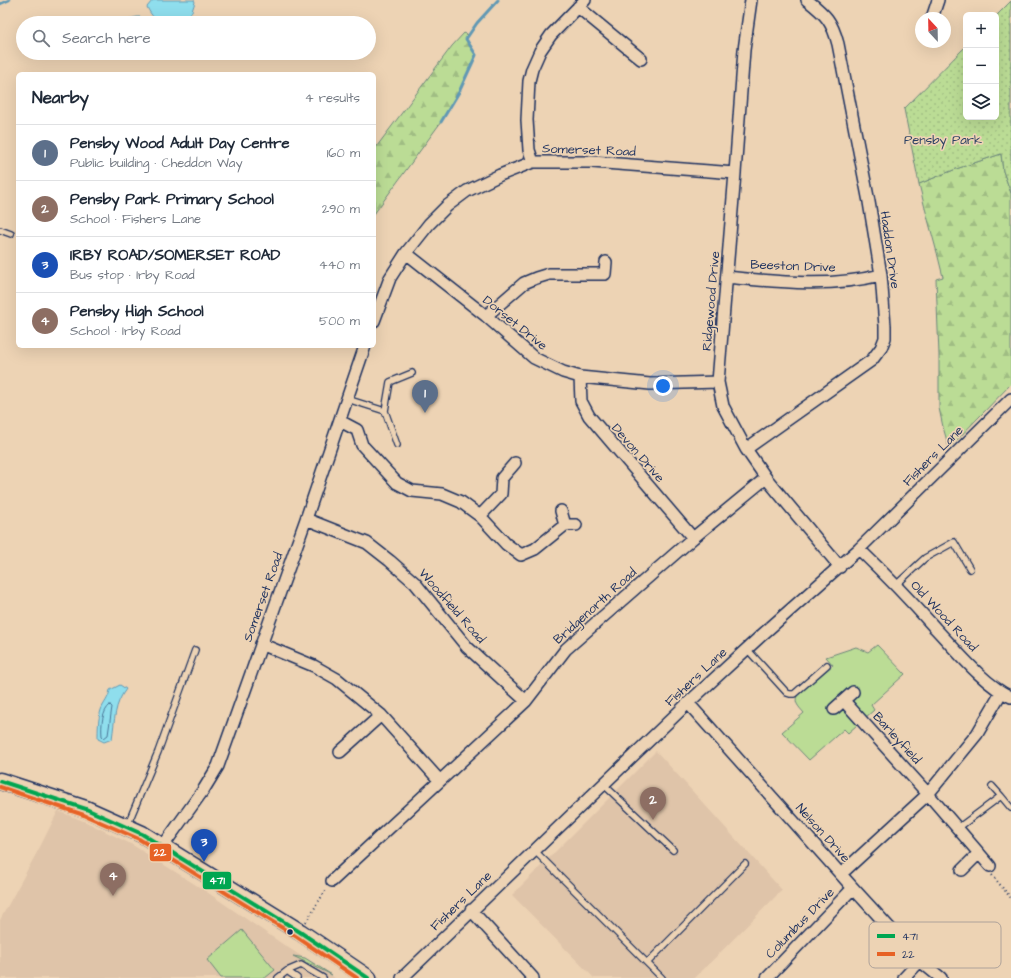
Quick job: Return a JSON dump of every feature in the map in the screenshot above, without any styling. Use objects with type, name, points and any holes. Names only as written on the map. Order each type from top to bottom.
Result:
[{"type":"street","name":"Ridgewood Drive","points":[[751,0],[744,50],[718,382],[723,406],[746,449],[766,478],[840,567]]},
{"type":"street","name":"Haddon Drive","points":[[746,449],[872,360],[881,348],[885,338],[881,275],[869,202],[838,44],[834,27],[827,17],[807,0]]},
{"type":"street","points":[[934,12],[938,0]]},
{"type":"street","points":[[533,162],[529,150],[527,120],[529,81],[532,69],[540,52],[551,35],[582,4],[641,60]]},
{"type":"street","name":"Somerset Road","points":[[376,316],[390,278],[406,253],[429,224],[447,206],[467,191],[500,175],[533,162],[592,162],[735,173]]},
{"type":"street","name":"Dorset Drive","points":[[406,253],[486,316],[534,358],[563,372],[580,377],[650,384],[718,382]]},
{"type":"street","points":[[486,316],[524,283],[549,274],[605,274],[606,262]]},
{"type":"street","name":"Beeston Drive","points":[[727,277],[780,282],[824,283],[864,279],[881,275]]},
{"type":"street","name":"Somerset Road","points":[[163,846],[204,789],[218,766],[260,644],[306,519],[364,348]]},
{"type":"street","name":"Devon Drive","points":[[580,377],[581,401],[589,416],[693,538]]},
{"type":"street","name":"Fishers Lane","points":[[402,978],[688,703],[746,649],[859,549],[1011,399]]},
{"type":"street","points":[[340,420],[357,430],[362,445],[397,483],[412,491],[442,494],[460,502],[480,516],[506,544],[521,555],[535,549],[570,525],[561,511]]},
{"type":"street","points":[[480,516],[501,494],[502,478],[515,463]]},
{"type":"street","name":"Bridgenorth Road","points":[[332,881],[526,701],[566,649],[693,538],[766,478]]},
{"type":"street","name":"Woodfield Road","points":[[306,519],[367,543],[390,561],[415,583],[467,647],[526,701]]},
{"type":"street","name":"Old Wood Road","points":[[859,549],[896,585],[970,664],[1006,695]]},
{"type":"street","points":[[260,644],[314,666],[331,675],[381,715],[440,781]]},
{"type":"street","points":[[834,709],[853,692]]},
{"type":"street","points":[[841,874],[928,794],[977,734],[1006,695]]},
{"type":"street","name":"Barleyfield","points":[[844,701],[928,794],[990,866]]},
{"type":"street","name":"Nelson Drive","points":[[688,703],[884,922]]},
{"type":"street","points":[[340,752],[381,715]]},
{"type":"street","points":[[0,781],[86,809],[142,834],[300,932],[368,978]]},
{"type":"street","points":[[962,870],[979,853]]},
{"type":"street","name":"Columbus Drive","points":[[767,978],[853,888]]},
{"type":"street","points":[[471,910],[534,978]]},
{"type":"street","points":[[904,978],[913,968]]},
{"type":"street","name":"Nelson Drive","points":[[929,968],[941,978]]},
{"type":"lane","points":[[0,230],[11,234]]},
{"type":"lane","points":[[397,445],[385,411],[390,382],[412,373]]},
{"type":"lane","points":[[347,399],[385,411]]},
{"type":"lane","points":[[896,585],[925,558],[954,542],[970,569]]},
{"type":"lane","points":[[746,649],[787,693],[790,694],[794,694],[827,665]]},
{"type":"lane","points":[[126,827],[158,752],[195,650]]},
{"type":"lane","points":[[603,784],[673,850]]},
{"type":"lane","points":[[992,786],[1011,808]]},
{"type":"lane","points":[[958,828],[1001,796]]},
{"type":"lane","points":[[534,850],[662,978]]},
{"type":"lane","points":[[647,963],[745,864]]},
{"type":"lane","points":[[278,978],[287,971],[301,965],[323,978]]},
{"type":"lane","points":[[287,971],[297,978]]},
{"type":"path","points":[[990,866],[986,869],[1011,898]]},
{"type":"path","points":[[300,932],[332,881]]},
{"type":"shaded area","points":[[656,751],[782,890],[695,978],[594,978],[512,895]]},
{"type":"shaded area","points":[[58,811],[86,822],[131,844],[204,890],[335,978],[0,978],[0,920]]},
{"type":"green space","name":"Pensby Park","points":[[1011,1],[1011,193],[1003,171],[1001,154],[956,169],[919,184],[904,109],[963,49],[963,120],[999,120],[999,13]]},
{"type":"green space","points":[[464,33],[467,35],[466,39],[476,55],[459,92],[441,122],[376,211],[376,147],[452,46]]},
{"type":"green space","points":[[1001,154],[1003,171],[1011,193],[1011,384],[949,448],[939,408],[939,355],[936,279],[943,277],[919,184],[956,169]]},
{"type":"green space","points":[[877,645],[905,674],[871,705],[874,710],[848,733],[844,729],[809,760],[782,732],[804,713],[797,703],[797,696],[833,665],[826,657],[856,647],[868,652]]},
{"type":"green space","points":[[242,930],[275,970],[265,978],[221,978],[207,960]]},
{"type":"green space","points":[[293,956],[305,958],[332,975]]},
{"type":"water","points":[[194,0],[195,2],[189,16],[152,16],[147,7],[152,1]]},
{"type":"water","points":[[120,685],[126,689],[117,707],[112,739],[104,742],[98,739],[101,710],[110,690]]},
{"type":"waterway","points":[[0,4],[9,0]]},
{"type":"waterway","points":[[441,122],[459,92],[476,55],[466,39],[477,23],[498,0]]},
{"type":"transit line","name":"471","points":[[0,781],[86,809],[142,834],[300,932],[368,978]]},
{"type":"transit line","name":"22","points":[[0,787],[84,815],[139,839],[297,937],[357,978]]},
{"type":"place","name":"Pensby Wood Adult Day Centre","points":[[425,413]]},
{"type":"place","name":"Pensby Park Primary School","points":[[653,820]]},
{"type":"place","name":"IRBY ROAD/SOMERSET ROAD","points":[[204,862]]},
{"type":"place","name":"Pensby High School","points":[[113,896]]}]
